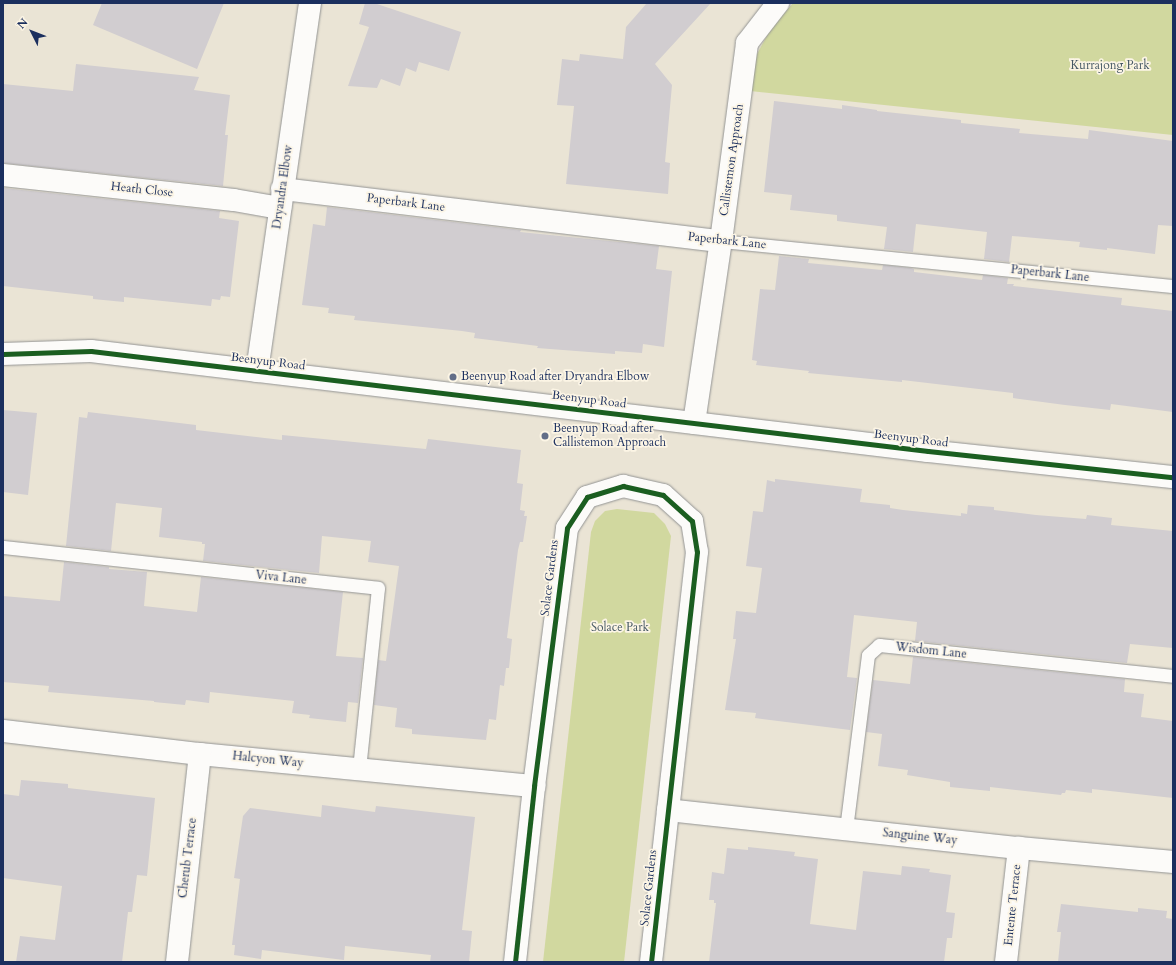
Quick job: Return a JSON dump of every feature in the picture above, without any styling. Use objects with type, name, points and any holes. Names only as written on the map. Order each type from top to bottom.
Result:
[{"type":"street","name":"Dryandra Elbow","points":[[257,371],[310,3]]},
{"type":"street","name":"Callistemon Approach","points":[[694,423],[721,241],[747,43],[778,3]]},
{"type":"street","name":"Heath Close","points":[[3,175],[234,200],[281,198]]},
{"type":"street","name":"Paperbark Lane","points":[[281,198],[721,241]]},
{"type":"street","name":"Beenyup Road","points":[[3,354],[91,351],[928,451],[1173,477]]},
{"type":"street","name":"Solace Gardens","points":[[515,962],[534,786],[567,528],[587,497],[623,486],[663,495],[692,521],[697,552],[651,962]]},
{"type":"street","name":"Halcyon Way","points":[[3,731],[200,754],[534,786]]},
{"type":"street","name":"Cherub Terrace","points":[[176,962],[200,754]]},
{"type":"street","name":"Sanguine Way","points":[[668,810],[1019,848],[1173,862]]},
{"type":"street","name":"Entente Terrace","points":[[1006,962],[1019,848]]},
{"type":"lane","name":"Paperbark Lane","points":[[721,241],[1173,286]]},
{"type":"lane","name":"Viva Lane","points":[[3,547],[378,588],[359,769]]},
{"type":"lane","name":"Wisdom Lane","points":[[846,829],[868,655],[879,645],[1173,676]]},
{"type":"green space","name":"Kurrajong Park","points":[[793,3],[1173,3],[1173,135],[750,91],[757,54],[770,30]]},
{"type":"green space","name":"Solace Park","points":[[617,509],[654,513],[665,524],[671,536],[624,962],[543,962],[591,532],[595,521],[605,511]]},
{"type":"building","points":[[102,3],[224,3],[197,69],[93,25]]},
{"type":"building","points":[[365,3],[374,3],[461,32],[449,71],[419,62],[416,72],[406,68],[400,86],[381,79],[377,88],[348,86],[369,27],[359,24]]},
{"type":"building","points":[[647,3],[711,3],[655,64],[672,85],[665,162],[670,163],[668,194],[566,184],[574,106],[557,105],[562,59],[579,61],[580,54],[623,59],[626,27]]},
{"type":"building","points":[[76,64],[199,77],[194,90],[230,95],[225,135],[228,135],[223,186],[3,163],[3,84],[73,91]]},
{"type":"building","points":[[774,101],[842,109],[842,105],[877,111],[961,120],[961,123],[1020,129],[1019,133],[1088,139],[1089,130],[1173,141],[1173,226],[1158,225],[1155,254],[1107,248],[1107,250],[1079,247],[1080,242],[1012,236],[1009,262],[984,259],[987,232],[916,224],[913,252],[884,249],[887,227],[837,221],[837,215],[790,210],[792,195],[764,192]]},
{"type":"building","points":[[3,188],[220,211],[219,218],[239,221],[230,297],[221,296],[220,300],[212,299],[211,306],[124,297],[124,302],[93,299],[93,296],[3,286]]},
{"type":"building","points":[[327,207],[521,230],[520,232],[659,246],[656,269],[672,271],[664,347],[643,344],[642,353],[615,351],[615,354],[537,348],[538,346],[474,338],[475,333],[462,331],[354,320],[355,316],[328,313],[329,308],[302,305],[313,224],[325,226]]},
{"type":"building","points":[[779,256],[809,259],[808,263],[882,270],[883,265],[911,268],[914,269],[914,272],[982,280],[983,275],[1008,278],[1007,284],[1014,284],[1013,286],[1122,298],[1121,305],[1173,311],[1173,412],[1111,404],[1110,410],[1065,405],[1013,398],[1013,393],[902,380],[902,382],[808,373],[809,371],[756,365],[757,361],[752,360],[760,289],[775,290]]},
{"type":"building","points":[[3,410],[37,413],[28,495],[3,492]]},
{"type":"building","points":[[88,412],[196,425],[196,430],[282,440],[282,435],[426,449],[428,439],[521,450],[517,483],[523,484],[520,510],[525,511],[524,516],[527,516],[523,542],[520,542],[518,550],[507,638],[512,639],[509,668],[506,668],[504,686],[500,685],[496,720],[489,719],[486,740],[412,734],[412,729],[395,727],[397,708],[374,705],[378,660],[386,661],[399,566],[368,562],[371,541],[322,536],[319,573],[203,561],[205,544],[202,544],[202,542],[159,537],[162,508],[116,503],[111,551],[66,546],[79,417],[87,418]]},
{"type":"building","points":[[775,479],[862,489],[860,502],[890,505],[890,508],[903,510],[961,516],[961,513],[967,514],[968,505],[994,507],[994,510],[1036,515],[1086,519],[1087,515],[1112,518],[1111,525],[1173,531],[1173,648],[1130,644],[1127,663],[915,641],[917,622],[854,615],[847,677],[857,678],[850,730],[755,718],[756,713],[725,710],[736,639],[733,639],[736,611],[756,613],[762,568],[746,566],[753,511],[763,512],[767,480],[775,482]]},
{"type":"building","points":[[64,562],[109,567],[109,569],[147,572],[144,606],[197,612],[201,577],[343,592],[336,656],[363,658],[358,703],[348,702],[346,722],[309,718],[310,715],[292,713],[294,701],[210,692],[209,703],[186,700],[185,705],[48,692],[49,686],[3,682],[3,596],[60,601]]},
{"type":"building","points":[[913,657],[1125,679],[1124,692],[1144,694],[1141,717],[1173,721],[1173,798],[1092,789],[1092,793],[1066,790],[1065,793],[1062,793],[1061,795],[990,787],[990,791],[950,787],[950,782],[907,775],[908,770],[878,766],[882,734],[866,732],[873,680],[910,684]]},
{"type":"building","points":[[21,780],[68,784],[68,788],[155,798],[147,876],[137,875],[132,912],[128,912],[122,962],[16,962],[20,936],[55,940],[62,886],[3,878],[3,794],[19,796]]},
{"type":"building","points":[[322,805],[375,812],[376,806],[475,817],[462,930],[472,931],[469,962],[430,962],[431,955],[345,946],[344,960],[262,950],[261,959],[234,955],[235,945],[232,945],[240,879],[234,878],[243,816],[250,808],[321,817]]},
{"type":"building","points":[[748,847],[795,852],[794,856],[818,859],[810,924],[856,930],[863,871],[901,875],[902,866],[930,869],[929,872],[951,875],[946,912],[955,913],[952,938],[947,938],[944,962],[709,962],[716,903],[714,903],[714,900],[709,900],[712,872],[724,874],[727,848],[748,850]]},
{"type":"building","points":[[1061,904],[1138,912],[1138,908],[1167,911],[1166,918],[1173,919],[1173,962],[1058,962],[1061,932],[1057,932]]},
{"type":"cycle path","points":[[3,354],[91,351],[928,451],[1173,477]]},
{"type":"cycle path","points":[[515,962],[534,786],[567,528],[587,497],[623,486],[663,495],[692,521],[697,552],[651,962]]},
{"type":"place","name":"Beenyup Road after Dryandra Elbow","points":[[453,377]]},
{"type":"place","name":"Beenyup Road after Callistemon Approach","points":[[545,436]]}]
